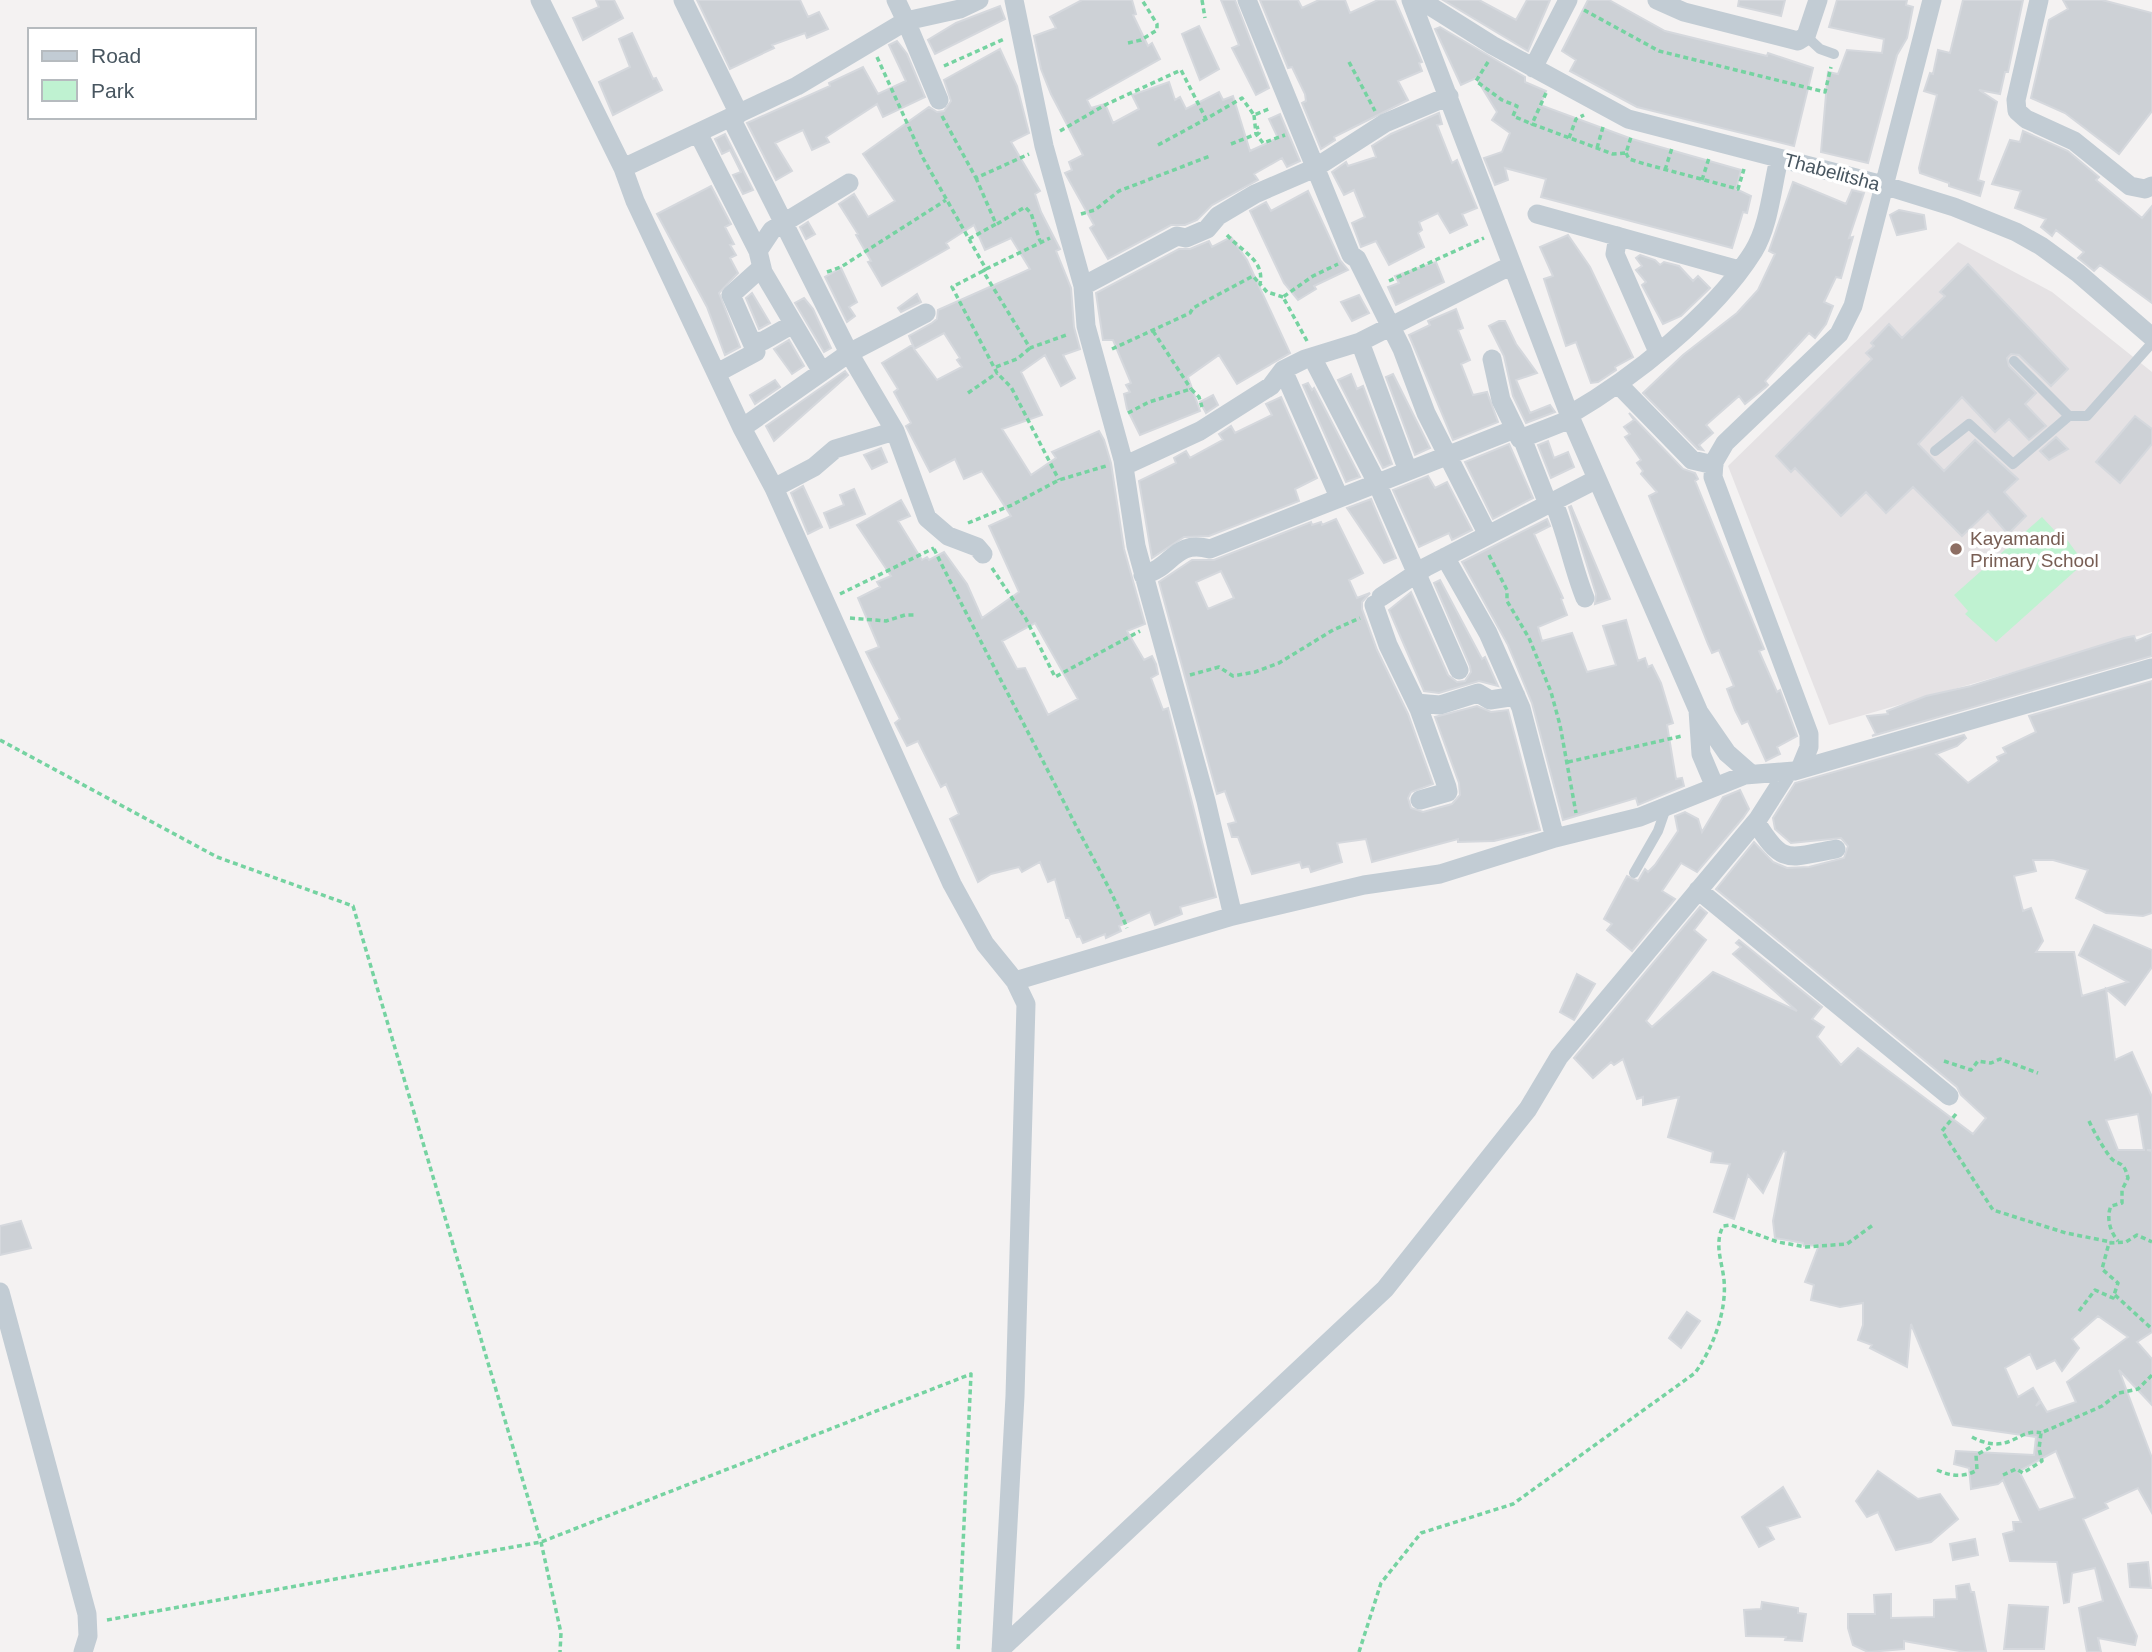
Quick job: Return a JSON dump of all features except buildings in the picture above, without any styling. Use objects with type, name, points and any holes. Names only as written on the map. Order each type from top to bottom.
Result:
[{"type":"street","points":[[540,0],[623,168],[635,201],[742,428],[774,488],[952,884],[985,944],[1015,981],[1027,1012],[1015,1396],[1001,1651]]},
{"type":"street","points":[[684,0],[783,223],[849,353],[895,431],[927,519],[948,536],[976,547],[983,554]]},
{"type":"street","points":[[896,0],[939,100]]},
{"type":"street","points":[[623,168],[797,86],[906,22],[960,9],[979,0]]},
{"type":"street","points":[[1014,0],[1043,143],[1083,286],[1086,326],[1124,466],[1143,575],[1206,801],[1233,916]]},
{"type":"street","points":[[1247,0],[1351,255],[1357,259],[1389,328],[1402,349],[1417,393],[1485,537]]},
{"type":"street","points":[[1533,68],[1568,0]]},
{"type":"street","points":[[1657,0],[1684,12],[1798,41],[1806,36],[1818,0]]},
{"type":"street","points":[[1001,1651],[1385,1289],[1528,1109],[1559,1057],[1756,822],[1809,747],[1809,734],[1713,477],[1714,465],[1725,443],[1839,334],[1853,306],[1932,0]]},
{"type":"street","points":[[2039,0],[2016,100],[2017,111],[2026,119],[2074,141],[2130,186],[2145,189],[2152,186]]},
{"type":"street","points":[[1412,2],[1570,417],[1698,710],[1727,753],[1751,774]]},
{"type":"street","name":"Thabelitsha","points":[[1412,2],[1430,6],[1494,46],[1553,78],[1593,107],[1635,121],[1883,185],[1954,207],[2041,246],[2152,337]]},
{"type":"street","points":[[1083,286],[1177,236],[1186,239],[1207,229],[1218,216],[1255,194],[1315,168],[1382,125],[1449,96]]},
{"type":"street","points":[[698,134],[793,324],[822,372]]},
{"type":"street","points":[[1143,575],[1156,570],[1179,551],[1195,545],[1210,549],[1377,482],[1570,417],[1619,385],[1726,289],[1755,250],[1779,159]]},
{"type":"street","points":[[717,373],[755,353],[753,342],[731,295],[760,259],[772,230],[849,183]]},
{"type":"street","points":[[1537,214],[1740,270]]},
{"type":"street","points":[[1618,236],[1615,254],[1658,352]]},
{"type":"street","points":[[1124,466],[1210,426],[1270,386],[1283,370],[1314,356],[1360,342],[1512,265]]},
{"type":"street","points":[[742,428],[849,353],[926,313]]},
{"type":"street","points":[[753,342],[763,341],[793,324]]},
{"type":"street","points":[[1360,342],[1408,471]]},
{"type":"street","points":[[1314,356],[1377,482],[1419,573],[1459,670]]},
{"type":"street","points":[[1492,359],[1500,400],[1568,536],[1570,559],[1585,598]]},
{"type":"street","points":[[1283,370],[1339,497]]},
{"type":"street","points":[[1619,385],[1692,460],[1714,465]]},
{"type":"street","points":[[774,488],[814,467],[835,449],[895,431]]},
{"type":"street","points":[[1420,800],[1448,792],[1416,703],[1388,645],[1378,601],[1445,557],[1597,479]]},
{"type":"street","points":[[1445,557],[1488,633],[1516,696],[1541,773],[1555,838]]},
{"type":"street","points":[[1015,981],[1233,916],[1364,885],[1440,874],[1666,807],[1751,774],[1794,770],[2152,667]]},
{"type":"street","points":[[1416,703],[1451,703],[1478,693],[1490,700],[1516,696]]},
{"type":"street","points":[[1698,710],[1704,764],[1715,787]]},
{"type":"street","points":[[1756,822],[1769,844],[1781,855],[1792,857],[1836,849]]},
{"type":"street","points":[[1698,890],[1952,1103]]},
{"type":"street","points":[[0,1292],[4,1326],[87,1624],[83,1652]]},
{"type":"lane","points":[[1806,36],[1820,49],[1835,54]]},
{"type":"lane","points":[[1936,451],[1969,424],[2013,464],[2069,416],[2087,415],[2152,343]]},
{"type":"lane","points":[[2014,361],[2069,416]]},
{"type":"lane","points":[[1634,873],[1658,831],[1666,807]]},
{"type":"path","points":[[1128,43],[1141,40],[1157,30],[1157,24],[1142,0]]},
{"type":"path","points":[[1202,0],[1205,18]]},
{"type":"path","points":[[1568,0],[1660,51],[1825,92],[1835,54]]},
{"type":"path","points":[[926,74],[1020,31]]},
{"type":"path","points":[[870,43],[946,200],[1030,348]]},
{"type":"path","points":[[1494,46],[1476,81],[1502,100],[1517,106],[1513,117],[1613,154],[1626,153]]},
{"type":"path","points":[[1349,62],[1382,125]]},
{"type":"path","points":[[976,178],[1043,143],[1107,104],[1181,70],[1206,119]]},
{"type":"path","points":[[1532,124],[1553,78]]},
{"type":"path","points":[[1158,145],[1242,98],[1254,115],[1256,134],[1263,143],[1300,131]]},
{"type":"path","points":[[939,100],[940,112],[976,178],[996,224]]},
{"type":"path","points":[[1254,115],[1288,103]]},
{"type":"path","points":[[1569,138],[1576,119],[1593,107],[1602,124],[1597,148]]},
{"type":"path","points":[[1635,121],[1626,153],[1629,159],[1738,189],[1750,151]]},
{"type":"path","points":[[1231,144],[1256,134]]},
{"type":"path","points":[[1063,222],[1095,210],[1119,191],[1210,156]]},
{"type":"path","points":[[812,277],[841,267],[946,200]]},
{"type":"path","points":[[969,239],[1025,206],[1040,241],[952,287],[996,370],[1011,387],[1059,480]]},
{"type":"path","points":[[1218,216],[1224,231],[1238,248],[1258,262],[1263,273],[1260,284]]},
{"type":"path","points":[[1371,290],[1500,230]]},
{"type":"path","points":[[1283,297],[1351,255]]},
{"type":"path","points":[[1094,357],[1153,331],[1253,276],[1267,292],[1283,297],[1314,356]]},
{"type":"path","points":[[968,393],[996,370],[1017,359],[1030,348],[1086,326]]},
{"type":"path","points":[[1153,331],[1199,397],[1210,426]]},
{"type":"path","points":[[1108,412],[1128,413],[1149,402],[1191,389]]},
{"type":"path","points":[[1485,537],[1551,692],[1568,762],[1579,832]]},
{"type":"path","points":[[934,548],[983,642],[990,665],[1022,717],[1107,882],[1135,946]]},
{"type":"path","points":[[983,554],[1026,619],[1055,677],[1155,623]]},
{"type":"path","points":[[1171,681],[1219,667],[1233,676],[1255,672],[1363,617],[1378,601]]},
{"type":"path","points":[[835,622],[859,617],[894,620],[905,615],[916,615]]},
{"type":"path","points":[[1568,762],[1680,736],[1700,742]]},
{"type":"path","points":[[0,740],[217,857],[353,906],[541,1542],[561,1633],[560,1652]]},
{"type":"path","points":[[1944,1060],[1971,1070],[1978,1061],[1991,1063],[2000,1059],[2038,1073]]},
{"type":"path","points":[[1952,1103],[1956,1114],[1942,1131],[1993,1210],[2066,1233],[2111,1242],[2126,1242],[2143,1236],[2152,1241]]},
{"type":"path","points":[[2089,1121],[2110,1156],[2120,1161],[2126,1169],[2128,1178],[2122,1190],[2122,1203],[2111,1206],[2108,1211],[2110,1229],[2118,1241]]},
{"type":"path","points":[[1359,1652],[1381,1583],[1421,1533],[1513,1504],[1695,1373],[1708,1352],[1710,1341],[1721,1321],[1724,1278],[1718,1242],[1723,1226],[1736,1226],[1778,1242],[1806,1247],[1847,1244],[1863,1235],[1873,1225]]},
{"type":"path","points":[[2111,1242],[2106,1250],[2102,1269],[2118,1283],[2115,1295]]},
{"type":"path","points":[[2079,1311],[2095,1290],[2110,1297],[2115,1295]]},
{"type":"path","points":[[2115,1295],[2152,1329]]},
{"type":"path","points":[[87,1624],[541,1542],[971,1374],[958,1652]]},
{"type":"path","points":[[1937,1470],[1952,1475],[1972,1473],[1977,1470],[1976,1455],[1993,1446],[2011,1443],[2036,1432],[2041,1433],[2102,1406],[2119,1393],[2137,1389],[2152,1375]]},
{"type":"path","points":[[2003,1475],[2016,1469],[2023,1473],[2042,1461],[2039,1449],[2041,1433]]},
{"type":"path","points":[[1972,1437],[1993,1446]]},
{"type":"shaded area","name":"Kayamandi Primary School","points":[[1958,242],[2052,292],[2152,372],[2152,632],[1829,725],[1728,466]]},
{"type":"green space","points":[[2042,517],[2056,532],[2060,530],[2084,563],[1996,642],[1965,614],[1968,611],[1954,595]]},
{"type":"place","name":"Kayamandi Primary School","points":[[1956,549]]}]
